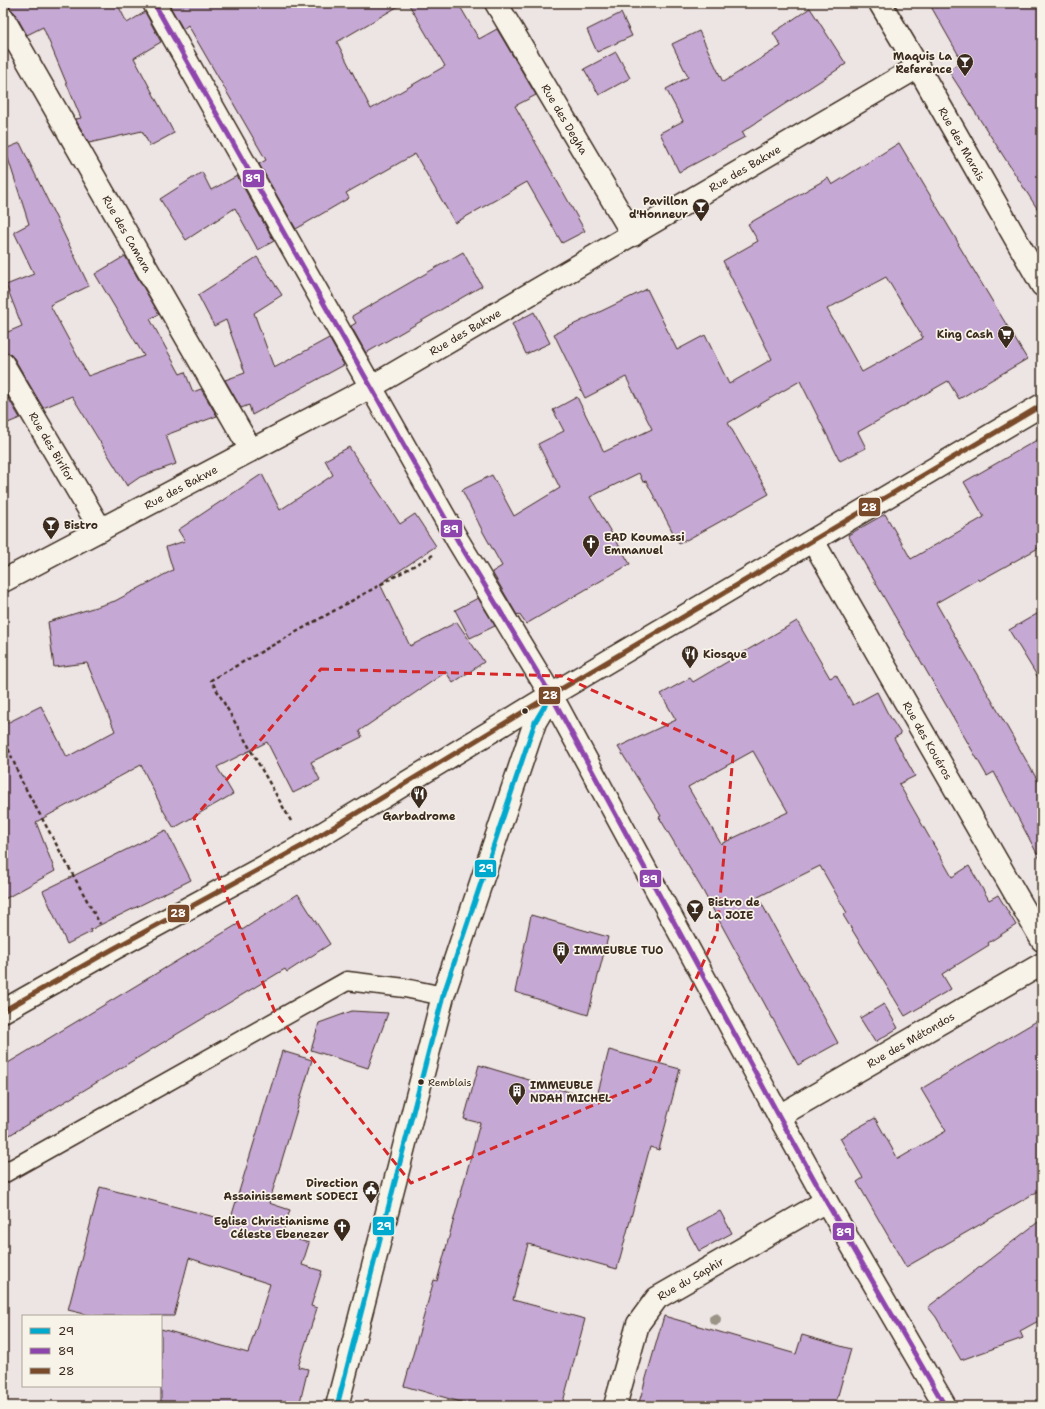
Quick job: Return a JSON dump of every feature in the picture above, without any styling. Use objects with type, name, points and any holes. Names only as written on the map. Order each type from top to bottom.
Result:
[{"type":"street","points":[[154,3],[458,541],[551,695],[778,1116],[945,1406]]},
{"type":"street","name":"Rue des Degha","points":[[496,3],[633,235]]},
{"type":"street","name":"Rue des Marais","points":[[880,3],[1042,285]]},
{"type":"street","name":"Rue des Camara","points":[[3,18],[251,450]]},
{"type":"street","name":"Rue des Bakwe","points":[[3,581],[371,387],[918,67]]},
{"type":"street","name":"Rue des Birifor","points":[[3,364],[101,530]]},
{"type":"street","points":[[3,1011],[113,948],[304,845],[551,695],[1042,404]]},
{"type":"street","name":"Rue des Kouéros","points":[[813,541],[1042,940]]},
{"type":"street","points":[[337,1406],[443,996],[535,722],[551,695]]},
{"type":"street","name":"Rue des Métondos","points":[[778,1116],[1042,964]]},
{"type":"street","name":"Rue du Saphir","points":[[615,1406],[638,1324],[657,1298],[826,1201]]},
{"type":"lane","points":[[3,1174],[347,981],[405,988],[443,996]]},
{"type":"path","points":[[304,845],[211,680],[458,541]]},
{"type":"path","points":[[3,736],[22,782],[113,948]]},
{"type":"highlighted area","points":[[321,669],[562,676],[733,756],[717,932],[650,1081],[411,1183],[275,1012],[194,818]]},
{"type":"building","points":[[3,3],[117,3],[127,23],[145,12],[161,42],[134,58],[174,133],[150,146],[142,131],[89,143],[77,122],[76,119],[81,118],[43,27],[27,35],[14,12],[9,7],[3,6]]},
{"type":"building","points":[[168,3],[404,3],[337,42],[371,109],[445,66],[408,3],[458,3],[479,39],[497,29],[536,95],[515,106],[585,231],[562,243],[527,182],[455,223],[415,154],[346,193],[349,198],[296,229],[259,164],[266,160],[188,25],[183,29]]},
{"type":"building","points":[[929,3],[1042,3],[1042,216],[948,70],[962,61]]},
{"type":"building","points":[[810,8],[846,64],[742,132],[745,137],[679,172],[660,133],[683,121],[666,89],[688,77],[672,44],[699,31],[723,82],[781,46],[773,33]]},
{"type":"building","points":[[621,13],[632,36],[597,52],[587,30]]},
{"type":"building","points":[[616,52],[630,78],[599,95],[584,69]]},
{"type":"building","points":[[20,143],[89,286],[50,305],[88,376],[144,356],[95,274],[125,256],[159,314],[150,319],[180,374],[185,372],[193,392],[201,389],[217,416],[166,435],[176,464],[140,477],[127,486],[72,396],[43,408],[14,358],[9,353],[3,352],[3,334],[22,326],[6,285],[34,274],[14,232],[29,224],[5,149]]},
{"type":"building","points":[[899,143],[1027,359],[959,399],[948,381],[858,432],[866,448],[840,461],[800,381],[728,423],[769,494],[679,544],[646,481],[643,482],[639,473],[590,497],[630,564],[526,624],[519,614],[517,615],[492,572],[502,566],[462,490],[492,475],[514,516],[560,488],[538,444],[564,431],[553,410],[577,397],[604,452],[652,429],[626,377],[585,398],[554,334],[647,289],[677,350],[705,335],[729,384],[772,359],[723,261],[758,241],[748,224],[828,178],[832,185]],"holes":[[[886,277],[923,338],[862,372],[827,309]]]},
{"type":"building","points":[[202,172],[211,190],[237,176],[274,241],[258,250],[235,208],[186,240],[160,199]]},
{"type":"building","points":[[463,252],[482,286],[366,353],[351,326],[356,323],[352,316]]},
{"type":"building","points":[[257,257],[282,295],[254,313],[274,368],[329,338],[344,365],[252,415],[249,405],[241,408],[225,380],[245,373],[226,320],[214,326],[198,295]]},
{"type":"building","points":[[534,312],[550,343],[526,354],[512,324]]},
{"type":"building","points":[[3,389],[20,418],[3,425]]},
{"type":"building","points":[[1042,437],[1042,546],[979,581],[978,579],[936,603],[1042,788],[1042,863],[994,772],[987,776],[848,535],[885,514],[911,559],[984,517],[964,482]]},
{"type":"building","points":[[349,447],[400,524],[415,514],[436,546],[380,584],[410,646],[457,622],[484,662],[453,683],[446,672],[359,731],[362,737],[311,762],[320,780],[293,793],[267,742],[217,767],[233,794],[174,828],[163,810],[141,765],[36,822],[55,871],[3,900],[3,725],[41,706],[67,757],[115,731],[87,663],[54,667],[48,622],[115,601],[173,570],[166,547],[185,541],[178,530],[262,474],[280,510],[333,475],[325,460]]},
{"type":"building","points":[[478,598],[495,626],[470,638],[455,610]]},
{"type":"building","points":[[1042,611],[1042,684],[1009,630]]},
{"type":"building","points":[[797,621],[830,678],[836,675],[853,705],[877,692],[887,712],[901,734],[894,738],[915,776],[899,784],[952,877],[969,866],[989,900],[998,895],[1016,925],[988,943],[989,945],[942,974],[951,989],[905,1016],[843,915],[847,913],[820,866],[758,897],[838,1043],[798,1065],[703,891],[659,817],[661,816],[618,747],[676,720],[661,694],[690,678],[693,682]],"holes":[[[753,751],[788,812],[721,844],[688,787]]]},
{"type":"building","points":[[166,830],[191,880],[90,930],[91,932],[67,944],[43,891]]},
{"type":"building","points":[[298,894],[330,944],[287,972],[285,969],[3,1139],[3,1066],[238,924],[242,930]]},
{"type":"building","name":"IMMEUBLE TUO","points":[[531,915],[608,937],[588,1015],[515,992]]},
{"type":"building","points":[[884,1004],[898,1028],[875,1042],[860,1018]]},
{"type":"building","points":[[352,1011],[388,1013],[368,1068],[311,1050],[319,1023]]},
{"type":"building","points":[[1042,1018],[1042,1189],[906,1267],[857,1182],[863,1178],[840,1138],[875,1118],[898,1159],[946,1131],[921,1089]]},
{"type":"building","points":[[609,1050],[680,1069],[659,1150],[650,1147],[617,1269],[528,1244],[513,1300],[585,1319],[562,1406],[475,1406],[404,1386],[434,1280],[437,1281],[480,1123],[464,1119],[479,1065],[596,1100]]},
{"type":"building","points":[[282,1051],[312,1060],[269,1203],[290,1210],[282,1235],[309,1243],[302,1265],[322,1271],[311,1306],[317,1308],[298,1367],[308,1369],[299,1406],[161,1406],[162,1329],[248,1353],[270,1284],[189,1258],[174,1316],[89,1315],[68,1310],[100,1187],[230,1221]]},
{"type":"building","points":[[720,1211],[732,1233],[699,1251],[687,1229]]},
{"type":"building","points":[[1042,1219],[1042,1319],[1020,1331],[1023,1338],[961,1360],[936,1317],[928,1307]]},
{"type":"building","points":[[664,1316],[796,1354],[802,1335],[851,1349],[835,1406],[638,1406]]},
{"type":"transit line","name":"89","points":[[154,3],[458,541],[551,695],[826,1201],[945,1406]]},
{"type":"transit line","name":"28","points":[[3,1011],[304,845],[551,695],[1042,405]]},
{"type":"transit line","name":"29","points":[[337,1406],[443,996],[535,722],[551,695]]},
{"type":"place","name":"Maquis La Reference","points":[[965,77]]},
{"type":"place","name":"Pavillon d'Honneur","points":[[701,222]]},
{"type":"place","name":"King Cash","points":[[1006,349]]},
{"type":"place","name":"Bistro","points":[[51,540]]},
{"type":"place","name":"EAD Koumassi Emmanuel","points":[[591,558]]},
{"type":"place","name":"Kiosque","points":[[690,669]]},
{"type":"place","name":"Garbadrome","points":[[419,809]]},
{"type":"place","name":"Bistro de La JOIE","points":[[695,923]]},
{"type":"place","name":"IMMEUBLE TUO","points":[[561,965]]},
{"type":"place","name":"Remblais","points":[[421,1082]]},
{"type":"place","name":"IMMEUBLE NDAH MICHEL","points":[[517,1106]]},
{"type":"place","name":"Direction Assainissement SODECI","points":[[371,1204]]},
{"type":"place","name":"Eglise Christianisme Céleste Ebenezer","points":[[342,1242]]}]
